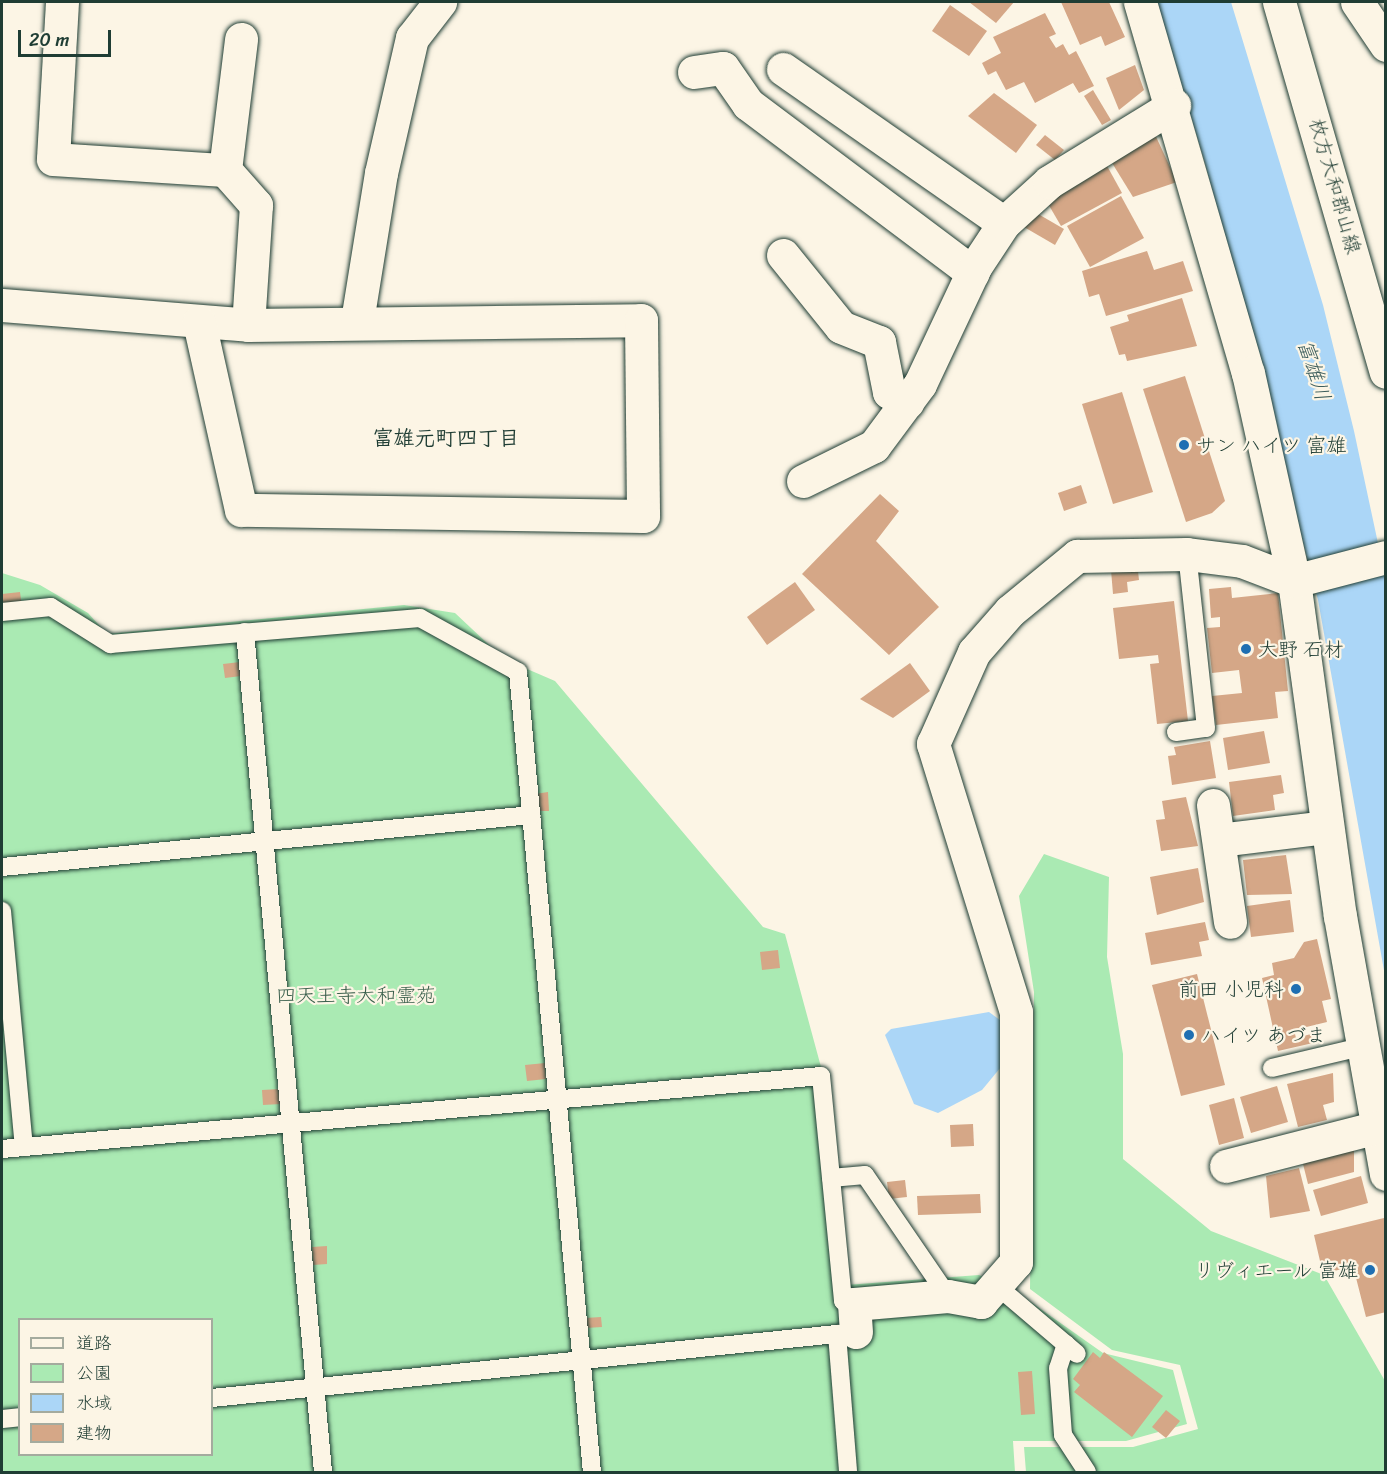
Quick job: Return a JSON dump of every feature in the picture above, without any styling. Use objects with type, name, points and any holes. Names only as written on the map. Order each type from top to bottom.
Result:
[{"type":"street","points":[[62,2],[53,159],[225,170],[256,205],[248,325]]},
{"type":"street","points":[[357,321],[381,173],[412,38],[440,2]]},
{"type":"street","points":[[1140,2],[1174,105],[1248,373],[1294,581],[1327,827],[1361,1047],[1380,1126],[1386,1174]]},
{"type":"street","name":"枚方大和郡山線","points":[[1279,2],[1386,372]]},
{"type":"street","points":[[1357,2],[1386,45]]},
{"type":"street","points":[[225,170],[241,39]]},
{"type":"street","points":[[694,72],[723,68],[748,104],[973,273]]},
{"type":"street","points":[[783,69],[1004,223]]},
{"type":"street","points":[[803,481],[874,446],[907,402],[973,273],[1004,223],[1049,182],[1174,105]]},
{"type":"street","points":[[783,255],[841,327],[879,342],[890,392],[907,402]]},
{"type":"street","points":[[2,305],[248,325],[357,321],[641,320],[643,516],[241,510],[200,322]]},
{"type":"street","points":[[849,1323],[948,1296],[981,1302],[1016,1262],[1016,1012],[933,744],[974,652],[1010,611],[1077,556],[1187,554],[1242,561],[1294,581],[1386,557]]},
{"type":"street","points":[[1214,805],[1230,922]]},
{"type":"street","points":[[1219,840],[1327,827]]},
{"type":"street","points":[[1226,1166],[1380,1126]]},
{"type":"lane","points":[[1176,732],[1206,728],[1187,554]]},
{"type":"lane","points":[[2,612],[51,607],[110,644],[420,618],[518,672],[592,1473]]},
{"type":"lane","points":[[245,632],[323,1473]]},
{"type":"lane","points":[[2,867],[531,815]]},
{"type":"lane","points":[[2,910],[24,1147]]},
{"type":"lane","points":[[1272,1068],[1361,1047]]},
{"type":"lane","points":[[2,1149],[291,1120],[821,1076],[843,1301],[849,1323],[848,1473]]},
{"type":"lane","points":[[831,1178],[865,1175],[948,1296]]},
{"type":"lane","points":[[996,1285],[1072,1349],[1058,1368],[1063,1435],[1087,1473]]},
{"type":"lane","points":[[213,1398],[582,1360],[849,1323]]},
{"type":"lane","points":[[2,1419],[18,1417]]},
{"type":"green space","name":"四天王寺大和霊苑","points":[[2,573],[40,585],[88,613],[107,634],[404,605],[455,613],[504,659],[555,681],[763,927],[785,934],[834,1115],[846,1285],[979,1275],[1025,1298],[1103,1353],[1173,1370],[1187,1424],[1126,1441],[1013,1441],[1015,1472],[2,1472]]},
{"type":"green space","points":[[1044,854],[1109,877],[1107,957],[1123,1054],[1123,1159],[1211,1231],[1324,1275],[1385,1381],[1385,1472],[1026,1472],[1024,1447],[1133,1447],[1198,1429],[1180,1365],[1112,1350],[1030,1289],[1034,992],[1019,896]]},
{"type":"water","name":"富雄川","points":[[1156,2],[1231,2],[1323,305],[1354,431],[1385,576],[1385,976],[1318,600],[1205,163]]},
{"type":"water","points":[[989,1012],[1004,1023],[1001,1067],[982,1090],[938,1113],[914,1104],[885,1035],[891,1029]]},
{"type":"building","points":[[969,2],[1014,2],[996,23]]},
{"type":"building","points":[[1061,2],[1109,2],[1125,37],[1105,46],[1101,36],[1080,45]]},
{"type":"building","points":[[950,5],[987,31],[969,56],[932,31]]},
{"type":"building","points":[[1045,13],[1056,34],[1049,37],[1056,48],[1063,44],[1069,55],[1076,51],[1094,86],[1079,93],[1073,83],[1035,103],[1024,82],[1006,90],[996,71],[988,75],[982,63],[1001,53],[993,37]]},
{"type":"building","points":[[1135,65],[1144,90],[1119,110],[1106,78]]},
{"type":"building","points":[[1093,90],[1111,120],[1102,125],[1084,96]]},
{"type":"building","points":[[994,93],[1037,125],[1016,153],[968,116]]},
{"type":"building","points":[[1152,128],[1177,182],[1133,197],[1109,158]]},
{"type":"building","points":[[1045,135],[1064,150],[1055,160],[1036,145]]},
{"type":"building","points":[[1106,164],[1122,193],[1061,226],[1047,202]]},
{"type":"building","points":[[1121,196],[1144,238],[1090,267],[1067,226]]},
{"type":"building","points":[[1033,211],[1064,229],[1055,245],[1024,227]]},
{"type":"building","points":[[1147,251],[1154,270],[1183,261],[1193,291],[1106,316],[1099,294],[1089,297],[1082,271]]},
{"type":"building","points":[[1182,298],[1197,346],[1127,361],[1125,354],[1119,355],[1110,327],[1129,321],[1127,315]]},
{"type":"building","name":"サン ハイツ 富雄","points":[[1185,376],[1225,501],[1212,513],[1186,522],[1143,389]]},
{"type":"building","points":[[1122,392],[1153,492],[1113,504],[1082,404]]},
{"type":"building","points":[[1081,485],[1087,503],[1064,511],[1058,493]]},
{"type":"building","points":[[880,494],[899,511],[876,541],[939,607],[889,655],[802,574]]},
{"type":"building","points":[[1111,570],[1138,571],[1139,580],[1127,582],[1128,592],[1113,594]]},
{"type":"building","points":[[795,582],[815,610],[767,645],[747,617]]},
{"type":"building","name":"大野 石材","points":[[1231,587],[1232,598],[1278,593],[1288,691],[1275,692],[1278,718],[1216,725],[1212,696],[1242,693],[1239,670],[1212,673],[1207,628],[1220,627],[1220,617],[1211,618],[1209,589]]},
{"type":"building","points":[[20,592],[22,607],[4,609],[2,594]]},
{"type":"building","points":[[1174,601],[1188,721],[1157,724],[1150,664],[1159,663],[1158,655],[1119,659],[1113,608]]},
{"type":"building","points":[[240,662],[241,676],[225,678],[223,664]]},
{"type":"building","points":[[910,663],[930,691],[893,718],[860,699]]},
{"type":"building","points":[[1264,731],[1270,763],[1228,770],[1223,738]]},
{"type":"building","points":[[1210,741],[1216,778],[1172,785],[1168,756],[1176,755],[1174,747]]},
{"type":"building","points":[[1281,775],[1284,793],[1273,795],[1275,810],[1233,816],[1229,782]]},
{"type":"building","points":[[548,792],[549,811],[536,811],[535,794]]},
{"type":"building","points":[[1186,797],[1198,846],[1161,851],[1156,820],[1165,819],[1162,801]]},
{"type":"building","points":[[1286,855],[1292,894],[1247,895],[1243,860]]},
{"type":"building","points":[[1198,868],[1204,902],[1157,915],[1150,877]]},
{"type":"building","points":[[1290,900],[1294,932],[1251,937],[1247,906]]},
{"type":"building","points":[[1205,922],[1209,940],[1199,942],[1202,956],[1151,965],[1145,933]]},
{"type":"building","name":"前田 小児科","points":[[1317,939],[1331,999],[1322,1001],[1327,1022],[1294,1030],[1296,1038],[1311,1034],[1313,1043],[1278,1051],[1262,978],[1274,975],[1272,963],[1294,958],[1304,942]]},
{"type":"building","points":[[778,950],[780,968],[762,970],[760,952]]},
{"type":"building","name":"ハイツ あづま","points":[[1197,974],[1225,1085],[1181,1096],[1152,985]]},
{"type":"building","points":[[545,1063],[546,1079],[527,1081],[525,1065]]},
{"type":"building","points":[[1333,1073],[1334,1102],[1323,1105],[1327,1120],[1298,1127],[1287,1084]]},
{"type":"building","points":[[1277,1086],[1288,1122],[1251,1133],[1240,1097]]},
{"type":"building","points":[[280,1089],[281,1104],[263,1105],[262,1090]]},
{"type":"building","points":[[1234,1098],[1244,1138],[1219,1145],[1209,1105]]},
{"type":"building","points":[[973,1124],[974,1146],[951,1147],[950,1125]]},
{"type":"building","points":[[1354,1147],[1354,1172],[1308,1184],[1302,1160]]},
{"type":"building","points":[[1299,1168],[1310,1211],[1270,1218],[1266,1176]]},
{"type":"building","points":[[1361,1176],[1368,1203],[1321,1216],[1313,1190]]},
{"type":"building","points":[[905,1180],[907,1197],[889,1199],[887,1182]]},
{"type":"building","points":[[980,1194],[981,1213],[918,1215],[917,1196]]},
{"type":"building","name":"リヴィエール 富雄","points":[[1384,1218],[1386,1312],[1366,1317],[1353,1266],[1323,1274],[1314,1235]]},
{"type":"building","points":[[327,1246],[327,1264],[313,1265],[312,1247]]},
{"type":"building","points":[[601,1317],[602,1327],[586,1328],[585,1318]]},
{"type":"building","points":[[1093,1352],[1100,1358],[1104,1352],[1163,1396],[1132,1437],[1074,1392],[1080,1385],[1073,1379]]},
{"type":"building","points":[[1032,1371],[1035,1414],[1021,1415],[1018,1372]]},
{"type":"building","points":[[1166,1410],[1180,1421],[1166,1438],[1152,1427]]},
{"type":"place","name":"サン ハイツ 富雄","points":[[1184,445]]},
{"type":"place","name":"大野 石材","points":[[1246,649]]},
{"type":"place","name":"前田 小児科","points":[[1296,989]]},
{"type":"place","name":"ハイツ あづま","points":[[1189,1035]]},
{"type":"place","name":"リヴィエール 富雄","points":[[1370,1270]]},
{"type":"district","name":"富雄元町四丁目","points":[[446,438]]}]
